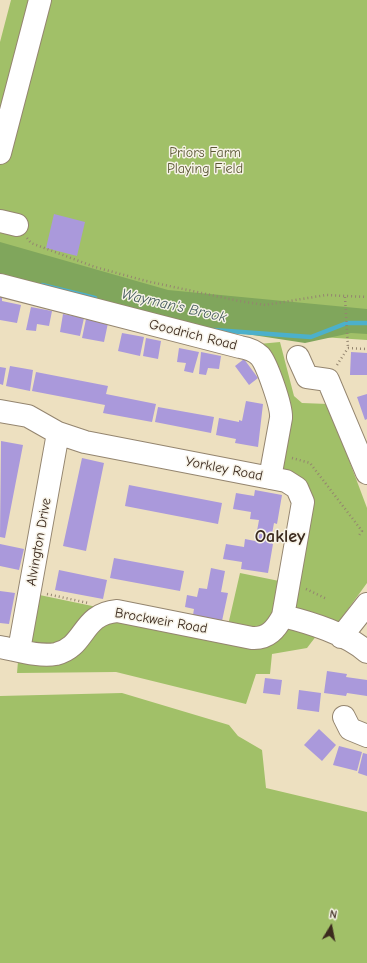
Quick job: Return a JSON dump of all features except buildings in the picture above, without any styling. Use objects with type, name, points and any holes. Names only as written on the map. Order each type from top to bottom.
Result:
[{"type":"street","points":[[0,153],[40,0]]},
{"type":"street","name":"Goodrich Road","points":[[0,285],[245,348],[256,353],[264,362],[281,408],[281,418],[270,478]]},
{"type":"street","points":[[298,357],[307,377],[328,380],[367,473]]},
{"type":"street","name":"Yorkley Road","points":[[0,411],[28,416],[58,433],[85,442],[286,481],[294,485],[299,491],[303,502],[289,584],[283,616],[276,628],[267,636]]},
{"type":"street","name":"Alvington Drive","points":[[10,648],[30,590],[58,433]]},
{"type":"street","points":[[341,637],[367,604]]},
{"type":"street","name":"Brockweir Road","points":[[10,648],[48,654],[62,652],[78,640],[93,619],[104,613],[117,611],[252,638],[267,636]]},
{"type":"street","points":[[283,616],[305,622],[341,637],[367,652]]},
{"type":"street","points":[[344,717],[350,730],[367,736]]},
{"type":"path","points":[[8,224],[31,243],[95,267],[146,281],[239,301],[265,305],[326,295],[367,297]]},
{"type":"path","points":[[345,297],[348,348],[367,349]]},
{"type":"path","points":[[274,455],[310,463],[362,531],[358,537]]},
{"type":"path","points":[[289,584],[311,590],[327,599]]},
{"type":"path","points":[[30,590],[90,603]]},
{"type":"green space","name":"Priors Farm Playing Field","points":[[11,0],[367,0],[367,340],[215,330],[0,274],[0,42]]},
{"type":"green space","points":[[0,242],[168,290],[367,309],[367,334],[351,333],[305,343],[207,328],[0,274]]},
{"type":"green space","points":[[280,342],[294,396],[302,403],[328,404],[367,508],[367,583],[335,627],[327,622],[307,648],[272,654],[270,674],[256,674],[246,704],[116,672],[17,673],[19,650],[30,593],[226,634],[240,573],[289,583],[303,507],[278,479],[281,418],[259,344]]},
{"type":"green space","points":[[122,693],[229,725],[238,736],[262,750],[266,788],[367,812],[367,963],[0,963],[0,696]]},
{"type":"waterway","name":"Wayman's Brook","points":[[42,285],[95,298]]},
{"type":"waterway","name":"Wayman's Brook","points":[[214,330],[311,337],[347,323],[367,323]]},
{"type":"district","name":"Oakley","points":[[280,537]]}]
